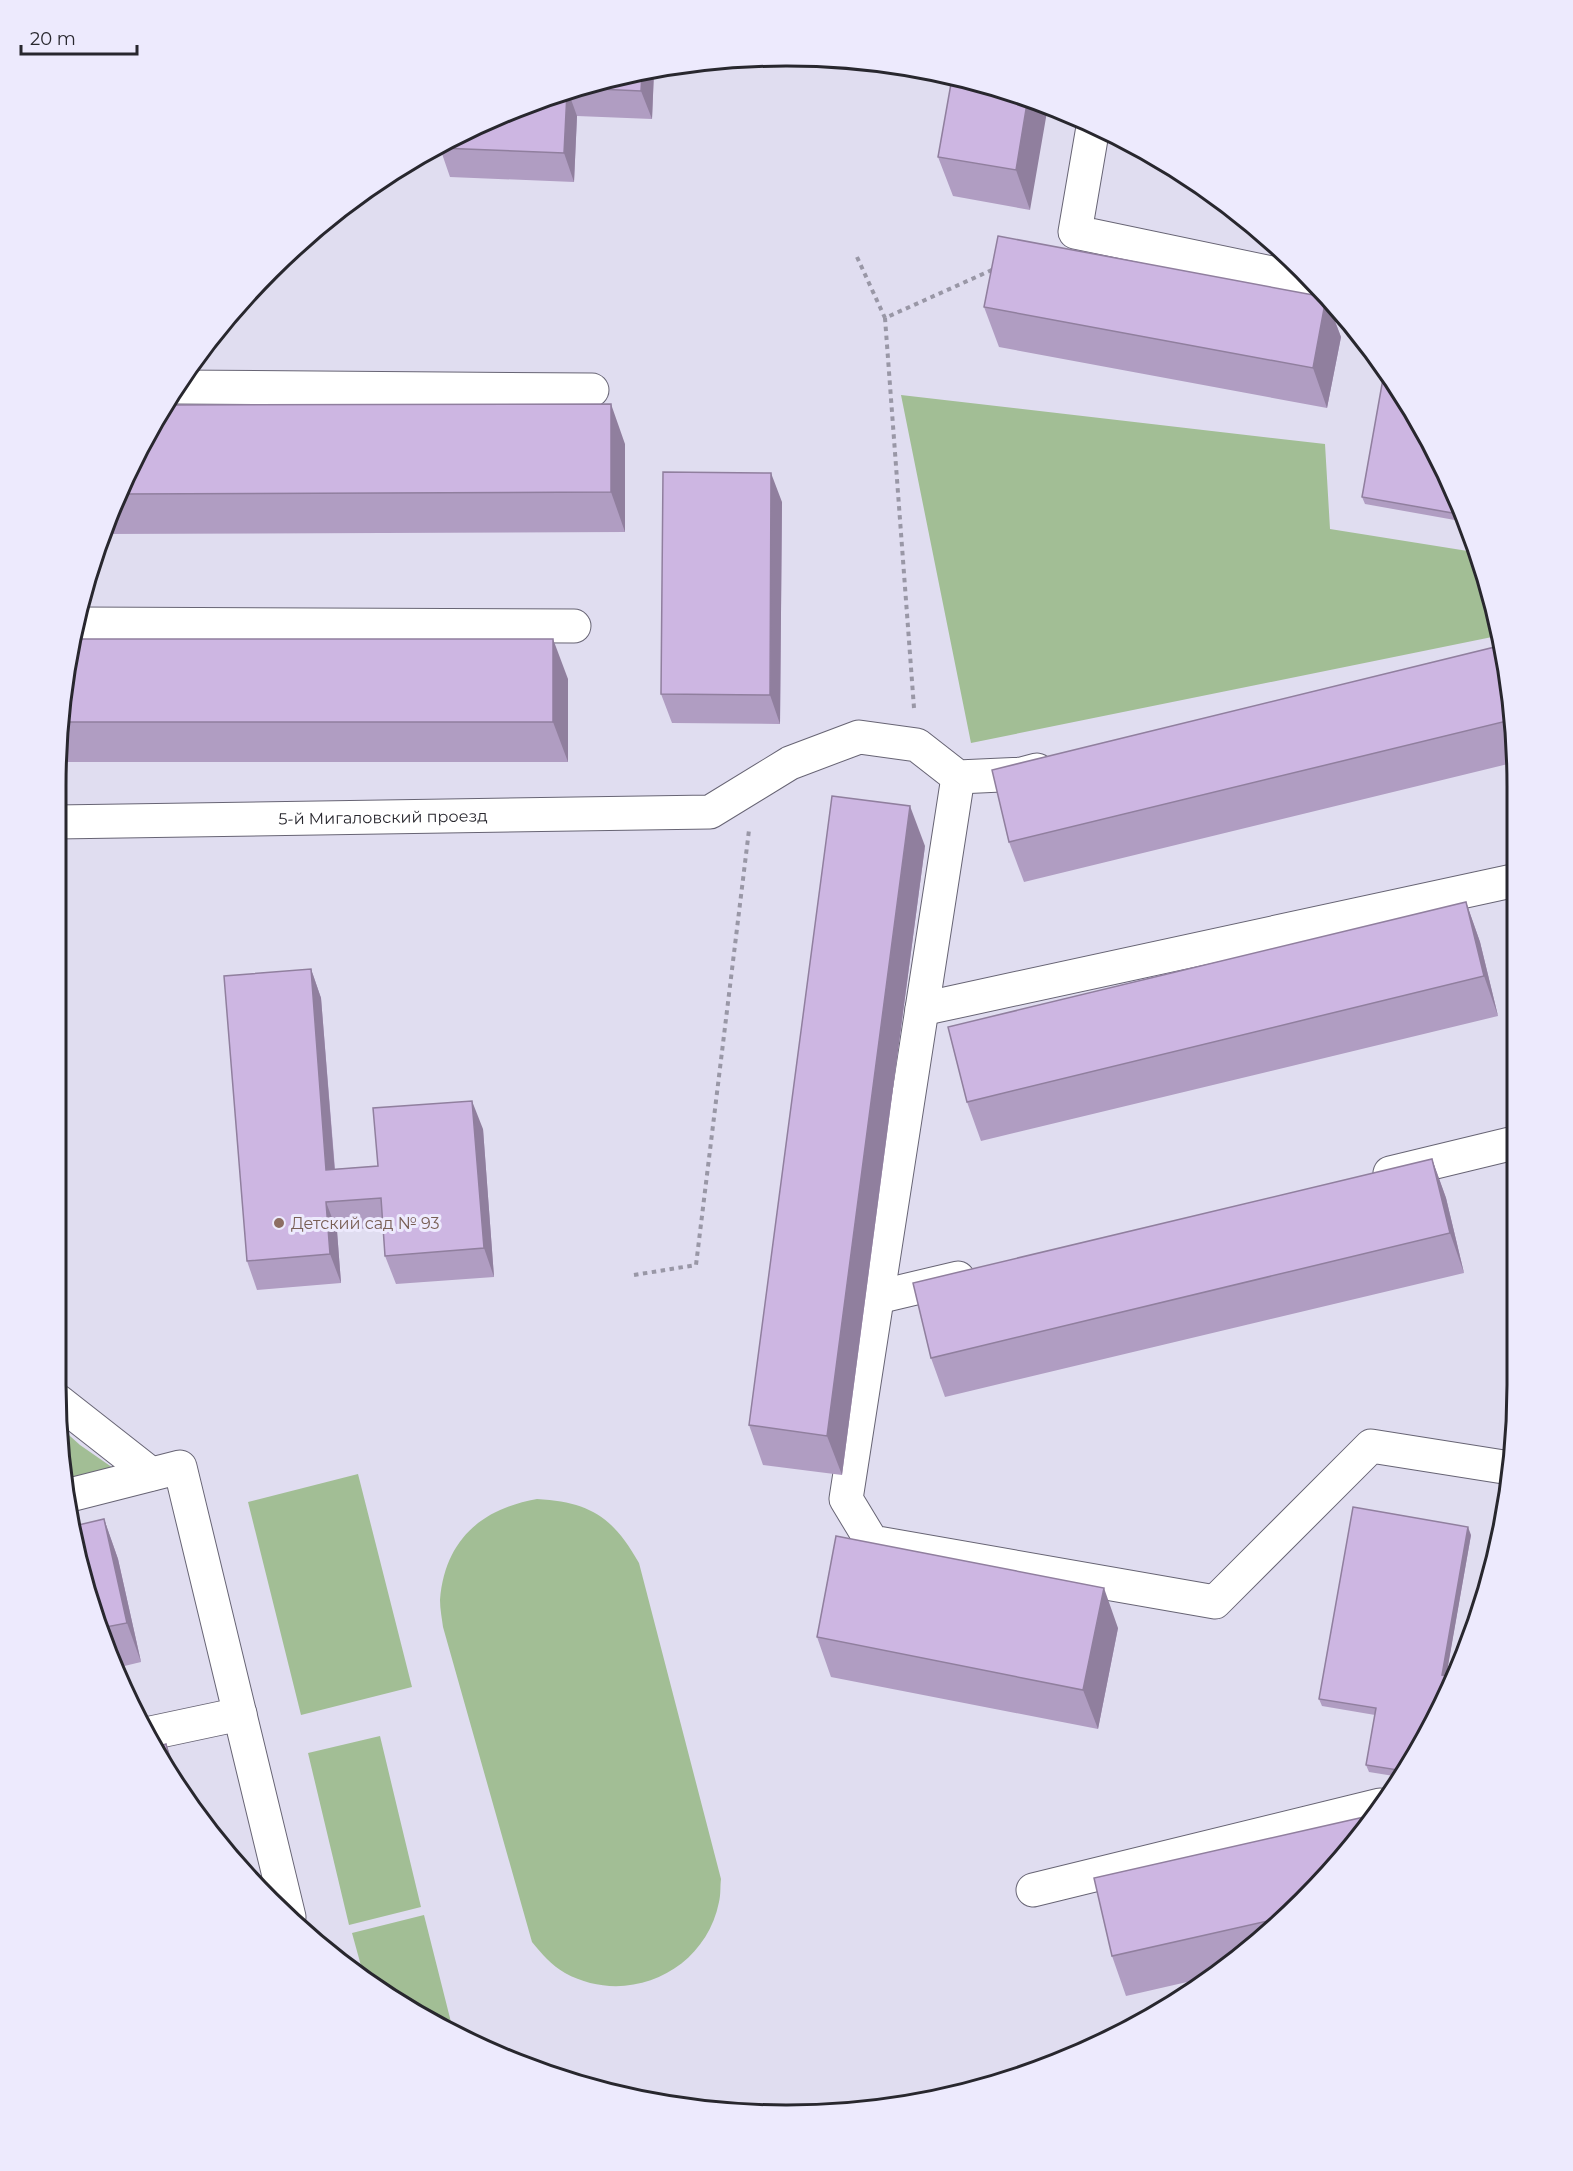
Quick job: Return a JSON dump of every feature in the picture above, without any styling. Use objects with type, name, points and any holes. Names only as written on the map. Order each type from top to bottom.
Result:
[{"type":"street","points":[[1093,135],[1075,232],[1297,278]]},
{"type":"street","points":[[186,387],[591,390]]},
{"type":"street","points":[[85,624],[574,626]]},
{"type":"street","points":[[754,786],[790,763],[859,737],[917,745],[958,777],[1022,774],[1067,763]]},
{"type":"street","points":[[958,777],[846,1499],[872,1542],[1215,1602],[1371,1446],[1502,1467]]},
{"type":"street","name":"5-й Мигаловский проезд","points":[[66,822],[710,812],[754,786]]},
{"type":"street","points":[[922,1009],[1507,881]]},
{"type":"street","points":[[1364,1179],[1507,1145]]},
{"type":"street","points":[[878,1297],[982,1272]]},
{"type":"street","points":[[67,1408],[152,1474]]},
{"type":"street","points":[[75,1494],[180,1467],[285,1902]]},
{"type":"street","points":[[156,1732],[240,1714]]},
{"type":"street","points":[[1033,1890],[1369,1808]]},
{"type":"path","points":[[857,257],[885,318],[917,745]]},
{"type":"path","points":[[885,318],[1001,266]]},
{"type":"path","points":[[634,1275],[696,1265],[754,786]]},
{"type":"green space","points":[[901,395],[1325,444],[1330,529],[1467,551],[1469,555],[1491,637],[971,743]]},
{"type":"green space","points":[[68,1434],[80,1445],[116,1470],[72,1481]]},
{"type":"green space","points":[[358,1474],[412,1687],[301,1715],[248,1502]]},
{"type":"green space","points":[[537,1499],[572,1504],[598,1515],[620,1534],[639,1563],[721,1879],[719,1902],[711,1927],[698,1947],[680,1964],[660,1976],[637,1984],[613,1986],[589,1983],[560,1970],[532,1942],[443,1627],[440,1600],[443,1579],[449,1560],[458,1544],[483,1520],[517,1504]]},
{"type":"green space","points":[[380,1736],[421,1907],[349,1925],[308,1753]]},
{"type":"green space","points":[[424,1915],[451,2022],[386,1984],[361,1966],[352,1933]]},
{"type":"building","points":[[642,81],[641,91],[607,89]]},
{"type":"building","points":[[951,86],[1026,107],[1016,170],[938,157]]},
{"type":"building","points":[[567,101],[564,153],[452,149],[511,121]]},
{"type":"building","points":[[998,236],[1313,295],[1324,307],[1313,368],[984,307]]},
{"type":"building","points":[[1383,381],[1433,468],[1453,513],[1362,497]]},
{"type":"building","points":[[611,404],[611,492],[129,494],[140,468],[176,405]]},
{"type":"building","points":[[663,472],[771,473],[770,695],[661,694]]},
{"type":"building","points":[[82,639],[553,639],[553,722],[69,722],[72,692]]},
{"type":"building","points":[[1493,647],[1504,722],[1009,842],[992,770]]},
{"type":"building","points":[[832,796],[910,806],[827,1436],[749,1425]]},
{"type":"building","points":[[1466,902],[1484,976],[967,1102],[948,1027]]},
{"type":"building","points":[[311,969],[326,1170],[378,1166],[373,1108],[472,1101],[484,1248],[385,1256],[381,1198],[326,1202],[330,1254],[247,1261],[224,976]]},
{"type":"building","points":[[1432,1159],[1450,1233],[931,1358],[913,1283]]},
{"type":"building","points":[[1353,1507],[1468,1527],[1442,1675],[1445,1675],[1433,1703],[1395,1770],[1366,1765],[1376,1708],[1319,1699]]},
{"type":"building","points":[[104,1519],[127,1623],[108,1627],[80,1525]]},
{"type":"building","points":[[836,1536],[1104,1588],[1083,1690],[817,1637]]},
{"type":"building","points":[[1362,1817],[1328,1860],[1267,1921],[1112,1956],[1094,1878]]},
{"type":"place","name":"Детский сад № 93","points":[[279,1223]]}]
